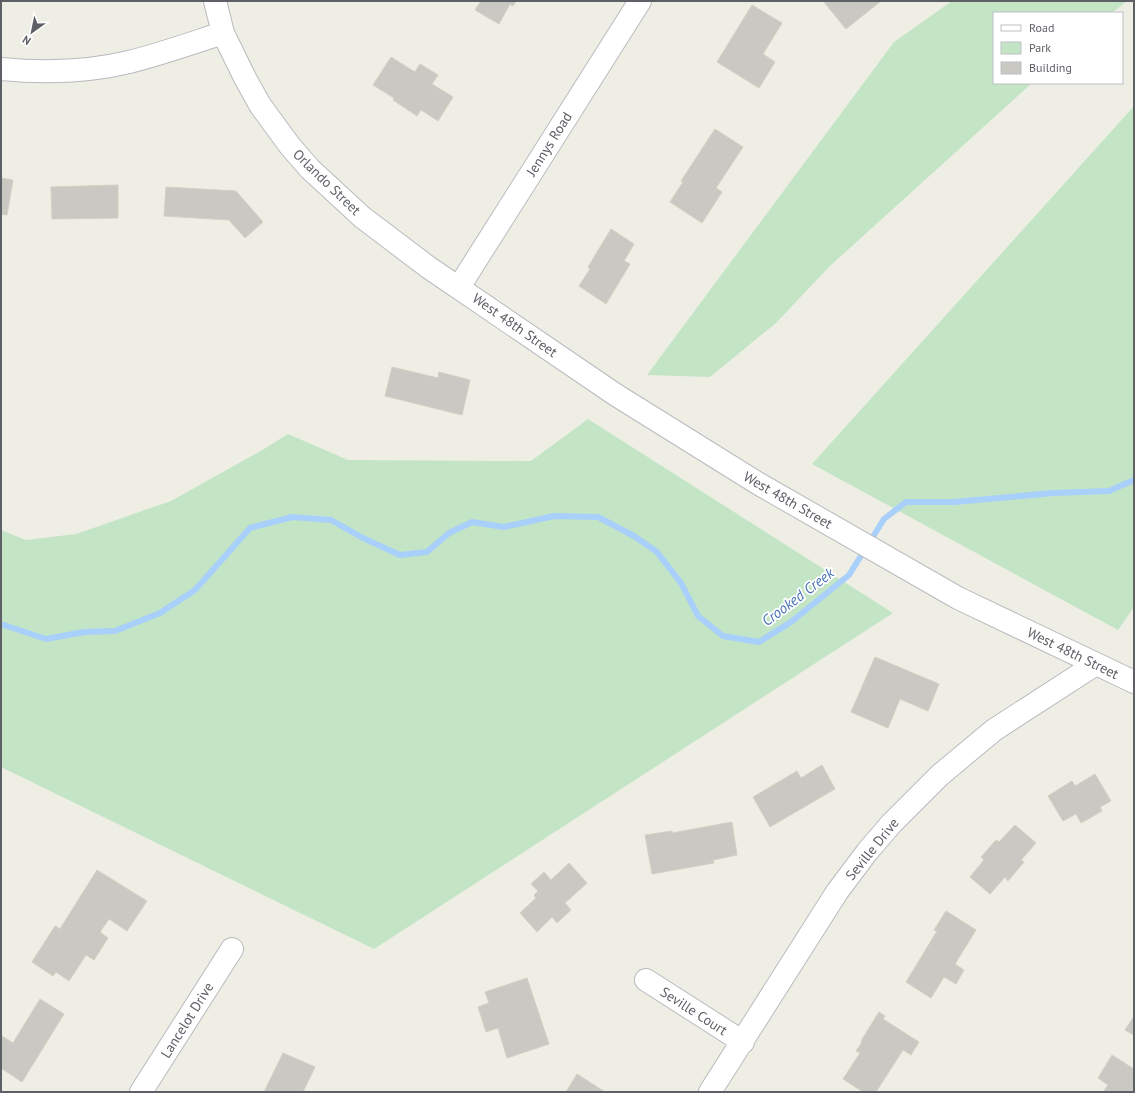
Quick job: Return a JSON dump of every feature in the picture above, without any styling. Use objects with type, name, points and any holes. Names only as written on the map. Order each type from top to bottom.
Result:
[{"type":"street","name":"Orlando Street","points":[[215,1],[223,33],[245,78],[260,105],[290,146],[310,169],[362,217],[428,267],[459,287]]},
{"type":"street","name":"Jennys Road","points":[[459,287],[640,1]]},
{"type":"street","points":[[1,69],[41,72],[122,63],[157,54],[223,33]]},
{"type":"street","name":"West 48th Street","points":[[459,287],[616,395],[759,484],[958,598],[1134,682]]},
{"type":"street","name":"Seville Drive","points":[[710,1092],[837,892],[867,852],[908,806],[940,775],[994,730],[1096,664]]},
{"type":"street","name":"Lancelot Drive","points":[[141,1092],[232,949]]},
{"type":"street","name":"Seville Court","points":[[646,980],[743,1042]]},
{"type":"green space","points":[[952,1],[1127,1],[1113,12],[993,12],[993,84],[1031,84],[830,266],[776,323],[710,377],[647,375],[894,42]]},
{"type":"green space","points":[[1134,106],[1134,607],[1118,630],[812,464]]},
{"type":"green space","points":[[588,419],[893,613],[374,949],[1,767],[1,530],[26,540],[76,534],[171,501],[288,434],[348,460],[531,461]]},
{"type":"building","points":[[481,1],[516,1],[513,6],[510,4],[499,24],[475,10]]},
{"type":"building","points":[[823,1],[881,1],[846,29]]},
{"type":"building","points":[[752,5],[782,23],[763,54],[775,62],[759,88],[717,62]]},
{"type":"building","points":[[391,57],[415,72],[420,64],[438,75],[432,84],[453,97],[438,121],[421,110],[417,116],[393,100],[394,98],[373,85]]},
{"type":"building","points":[[715,129],[743,147],[716,188],[722,192],[702,223],[670,202],[683,182],[681,181]]},
{"type":"building","points":[[1,178],[13,180],[7,215],[1,214]]},
{"type":"building","points":[[118,185],[118,218],[52,219],[51,187]]},
{"type":"building","points":[[166,187],[236,191],[263,222],[245,238],[229,220],[164,216]]},
{"type":"building","points":[[611,229],[634,244],[624,261],[630,264],[606,304],[579,286],[590,269],[588,267]]},
{"type":"building","points":[[392,367],[438,378],[439,372],[470,380],[462,415],[385,396]]},
{"type":"building","points":[[875,657],[939,684],[928,711],[900,699],[888,728],[851,712]]},
{"type":"building","points":[[822,765],[835,789],[770,827],[753,797],[797,771],[801,778]]},
{"type":"building","points":[[1095,774],[1111,801],[1100,807],[1102,811],[1081,823],[1076,814],[1063,821],[1048,796],[1072,781],[1075,786]]},
{"type":"building","points":[[732,822],[737,855],[713,860],[714,863],[652,874],[645,835],[672,831],[672,833]]},
{"type":"building","points":[[1015,825],[1036,843],[1021,860],[1024,862],[1008,881],[1005,877],[990,894],[970,877],[984,860],[981,857],[996,840],[999,842]]},
{"type":"building","points":[[569,863],[587,883],[565,903],[571,910],[557,923],[552,917],[537,932],[520,913],[536,898],[534,895],[538,891],[531,884],[544,872],[551,880]]},
{"type":"building","points":[[97,870],[147,901],[127,931],[109,919],[100,932],[108,938],[94,960],[86,955],[69,981],[56,972],[53,976],[32,962],[55,926],[60,929]]},
{"type":"building","points":[[946,911],[976,930],[955,964],[964,970],[956,984],[944,977],[931,998],[906,982],[937,931],[934,930]]},
{"type":"building","points":[[527,978],[549,1044],[507,1058],[498,1028],[486,1032],[478,1007],[489,1003],[485,992]]},
{"type":"building","points":[[40,999],[64,1014],[22,1082],[1,1068],[1,1038],[2,1036],[13,1043]]},
{"type":"building","points":[[879,1012],[885,1016],[883,1019],[919,1042],[911,1055],[903,1050],[876,1092],[863,1092],[843,1079],[860,1053],[856,1051]]},
{"type":"building","points":[[1134,1016],[1134,1035],[1125,1030]]},
{"type":"building","points":[[283,1053],[315,1067],[303,1092],[264,1092]]},
{"type":"building","points":[[1112,1055],[1134,1069],[1134,1092],[1103,1092],[1108,1085],[1098,1078]]},
{"type":"building","points":[[577,1074],[605,1092],[566,1092]]},
{"type":"waterway","name":"Crooked Creek","points":[[1,624],[46,639],[84,632],[115,631],[160,613],[195,590],[250,528],[292,517],[331,520],[363,538],[400,555],[427,552],[449,533],[472,522],[504,527],[554,516],[598,517],[634,536],[657,552],[681,583],[698,616],[723,636],[759,642],[791,622],[849,575],[884,519],[906,502],[954,502],[1053,493],[1109,491],[1134,480]]}]
